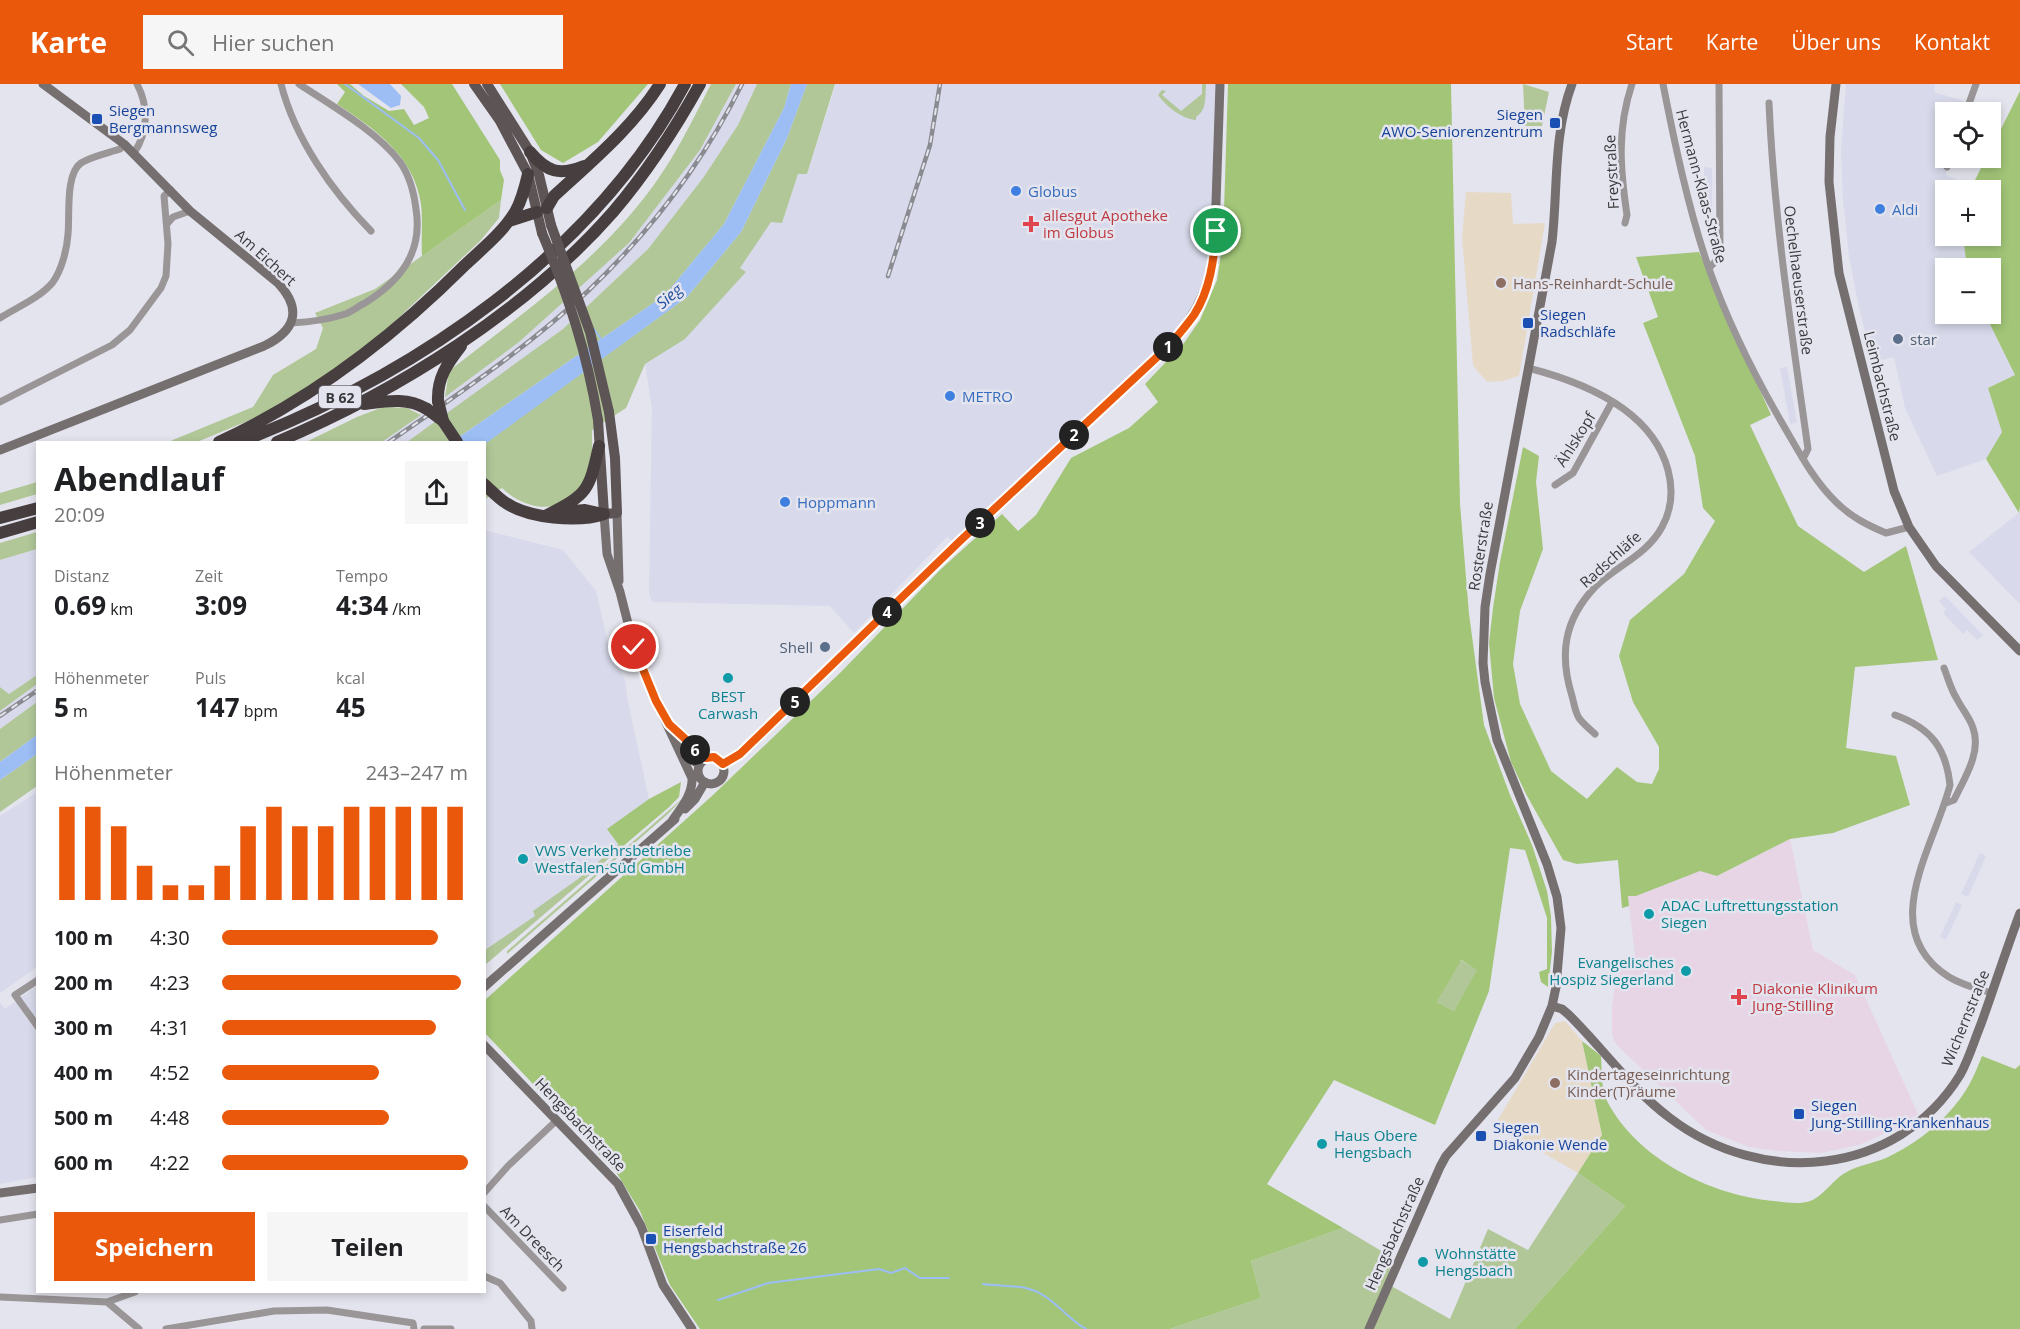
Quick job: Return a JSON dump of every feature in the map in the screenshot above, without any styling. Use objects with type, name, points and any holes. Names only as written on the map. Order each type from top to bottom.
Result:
[{"type":"highway","points":[[542,210],[631,122],[660,84]]},
{"type":"highway","name":"B 62","points":[[242,441],[303,416],[403,362],[460,325],[514,285],[575,231],[622,179],[661,124],[684,84]]},
{"type":"highway","name":"B 62","points":[[279,441],[354,406],[407,376],[469,336],[530,291],[612,213],[656,157],[700,84]]},
{"type":"highway","points":[[530,152],[539,163],[552,170],[567,172],[588,165]]},
{"type":"highway","name":"B 62","points":[[221,441],[271,417],[334,377],[425,304],[508,222],[521,199],[528,174]]},
{"type":"highway","name":"B 62","points":[[508,222],[542,210]]},
{"type":"highway","name":"B 62","points":[[443,421],[438,390],[444,368],[469,336]]},
{"type":"highway","name":"B 62","points":[[354,406],[398,400],[417,403],[443,421],[456,441]]},
{"type":"highway","points":[[547,516],[582,495],[594,472],[599,446]]},
{"type":"highway","points":[[487,486],[505,503],[523,512],[547,516],[585,510],[604,514]]},
{"type":"highway","points":[[0,518],[36,509]]},
{"type":"highway","points":[[0,533],[36,523]]},
{"type":"main road","points":[[474,84],[500,121],[528,174],[542,210],[551,225],[590,332],[609,412],[615,458],[617,513],[604,514],[598,420],[591,375],[580,333],[542,233],[542,210],[539,175],[530,152],[487,84]]},
{"type":"street","name":"Am Eichert","points":[[43,84],[124,144],[190,211],[285,291],[292,306],[291,323]]},
{"type":"street","points":[[134,153],[142,141],[146,128],[145,108],[137,84]]},
{"type":"street","points":[[281,84],[301,135],[326,176],[371,231]]},
{"type":"street","points":[[0,450],[264,346],[284,335],[291,323],[314,322],[347,314],[391,284],[409,262],[417,236],[417,217],[414,190],[401,163],[385,146],[345,114],[299,84]]},
{"type":"street","points":[[723,764],[750,746],[952,549],[1170,345],[1195,314],[1214,262],[1220,84]]},
{"type":"street","name":"Rosterstraße","points":[[1552,1006],[1561,928],[1557,897],[1547,864],[1497,740],[1483,663],[1485,608],[1490,574],[1553,233],[1559,131],[1572,84]]},
{"type":"street","name":"Freystraße","points":[[1625,223],[1627,215],[1621,154],[1623,110],[1632,84]]},
{"type":"street","name":"Hermann-Klaas-Straße","points":[[1663,84],[1685,183],[1709,268],[1744,352],[1803,459],[1836,502],[1860,522],[1886,533],[1909,526]]},
{"type":"street","points":[[1709,268],[1720,257],[1719,84]]},
{"type":"street","name":"Leimbachstraße","points":[[1836,84],[1830,137],[1829,182],[1839,273],[1894,491],[1909,526],[1936,566],[2020,651]]},
{"type":"street","points":[[1970,102],[1976,84]]},
{"type":"street","name":"Oechelhaeuserstraße","points":[[1769,103],[1784,282],[1808,449],[1803,459]]},
{"type":"street","points":[[0,318],[36,296],[53,282],[63,261],[68,235],[70,188],[75,169],[82,163],[120,148],[124,144]]},
{"type":"street","points":[[0,402],[112,345],[130,330],[161,288],[166,276],[167,224],[164,196],[171,190]]},
{"type":"street","points":[[167,224],[173,217],[190,211]]},
{"type":"street","name":"Radschläfe","points":[[1528,368],[1568,381],[1612,402],[1638,420],[1654,438],[1665,458],[1671,482],[1670,505],[1662,528],[1640,553],[1596,587],[1575,613],[1566,643],[1566,675],[1578,716],[1594,734]]},
{"type":"street","name":"Ählskopf","points":[[1555,485],[1573,473],[1612,402]]},
{"type":"street","points":[[617,513],[620,592]]},
{"type":"street","points":[[604,514],[607,554],[620,592],[634,647],[692,778],[687,799],[672,821]]},
{"type":"street","points":[[1944,668],[1955,696],[1973,728],[1976,740],[1973,759],[1954,800],[1946,802]]},
{"type":"street","points":[[1895,715],[1926,731],[1939,747],[1948,768],[1950,785],[1914,890],[1913,931],[1921,950],[1933,966],[1951,978],[1992,993]]},
{"type":"street","points":[[669,724],[702,761]]},
{"type":"street","points":[[714,757],[723,764],[722,779],[716,783],[705,782],[698,772],[702,761],[714,757]]},
{"type":"street","points":[[486,985],[672,821],[695,799],[705,782]]},
{"type":"street","name":"Wichernstraße","points":[[1552,1006],[1566,1012],[1592,1037],[1648,1099],[1678,1124],[1706,1140],[1755,1158],[1797,1164],[1834,1161],[1862,1154],[1887,1143],[1930,1113],[1947,1095],[1961,1073],[2020,913]]},
{"type":"street","points":[[36,981],[15,995],[36,1024]]},
{"type":"street","name":"Hengsbachstraße","points":[[1369,1329],[1446,1156],[1515,1078],[1539,1037],[1552,1006]]},
{"type":"street","name":"Hengsbachstraße","points":[[486,1047],[618,1184],[641,1226],[663,1285],[692,1329]]},
{"type":"street","points":[[486,1190],[557,1120]]},
{"type":"street","points":[[0,1193],[36,1188]]},
{"type":"street","name":"Am Dreesch","points":[[486,1208],[563,1288]]},
{"type":"street","points":[[0,1220],[36,1214]]},
{"type":"street","points":[[486,1277],[500,1283],[531,1321],[532,1329]]},
{"type":"street","points":[[0,1298],[107,1302],[132,1293]]},
{"type":"street","points":[[107,1302],[139,1329]]},
{"type":"street","points":[[166,1329],[274,1311],[327,1310],[413,1323],[414,1329]]},
{"type":"street","points":[[424,1329],[451,1329]]},
{"type":"shaded area","points":[[736,84],[757,84],[738,125],[703,178],[648,249],[563,329],[459,406],[408,441],[383,441],[519,342],[629,243],[700,150]]},
{"type":"shaded area","points":[[836,84],[1220,84],[1216,231],[1206,289],[1170,345],[954,542],[947,537],[854,633],[830,606],[652,602],[649,592],[652,409],[645,364],[685,339],[746,272],[739,268],[771,222],[783,220],[798,174],[807,174]]},
{"type":"shaded area","points":[[1846,84],[1935,84],[1934,92],[1964,101],[1935,102],[1935,168],[1946,168],[1946,175],[1958,180],[1935,180],[1935,246],[1964,246],[1966,258],[1935,258],[1935,324],[1990,324],[2015,375],[1988,388],[2002,432],[1986,459],[1937,476],[1905,408],[1894,357],[1873,362],[1849,256],[1841,151]]},
{"type":"shaded area","points":[[1704,167],[1712,168],[1712,212],[1704,212]]},
{"type":"shaded area","name":"Hans-Reinhardt-Schule","points":[[1466,192],[1511,193],[1513,224],[1545,223],[1519,376],[1503,381],[1488,382],[1473,365],[1462,238]]},
{"type":"shaded area","points":[[1787,367],[1797,423],[1790,424],[1780,368]]},
{"type":"shaded area","points":[[2020,506],[2020,604],[1969,552],[2019,513]]},
{"type":"shaded area","points":[[486,531],[563,550],[596,591],[610,651],[625,680],[649,799],[608,829],[621,848],[486,964]]},
{"type":"shaded area","points":[[36,549],[36,676],[9,694],[0,687],[0,560]]},
{"type":"shaded area","points":[[1945,596],[1983,635],[1977,640],[1967,630],[1963,634],[1943,613],[1946,609],[1939,601]]},
{"type":"shaded area","points":[[36,685],[36,703],[0,729],[0,711]]},
{"type":"shaded area","points":[[36,793],[36,968],[0,993],[0,816]]},
{"type":"shaded area","name":"Diakonie Klinikum Jung-Stilling","points":[[1790,839],[1813,950],[1855,975],[1918,1114],[1899,1127],[1859,1145],[1821,1153],[1749,1147],[1706,1130],[1620,1048],[1614,1041],[1612,1033],[1615,987],[1622,967],[1636,963],[1628,896],[1636,896],[1700,871],[1718,876]]},
{"type":"shaded area","points":[[1980,853],[1986,856],[1968,897],[1961,894]]},
{"type":"shaded area","points":[[1956,902],[1962,905],[1946,940],[1940,937]]},
{"type":"shaded area","points":[[36,987],[36,1177],[0,1184],[0,1003],[5,1009]]},
{"type":"shaded area","name":"Kindertageseinrichtung Kinder(T)räume","points":[[1565,1021],[1582,1041],[1602,1135],[1578,1173],[1495,1125],[1555,1023]]},
{"type":"green space","points":[[337,84],[350,84],[364,96],[389,111],[404,109],[414,125],[429,118],[424,107],[401,84],[452,84],[500,160],[500,170],[504,180],[501,200],[422,256],[421,204],[410,172],[391,145],[337,104],[345,92]]},
{"type":"green space","points":[[500,84],[648,84],[598,142],[563,163],[541,150]]},
{"type":"green space","points":[[711,84],[736,84],[700,150],[629,243],[519,342],[445,397],[449,371],[562,281],[615,232],[639,205],[674,154]]},
{"type":"green space","points":[[757,84],[791,84],[784,108],[724,224],[665,295],[453,441],[408,441],[563,329],[648,249],[703,178],[738,125]]},
{"type":"green space","points":[[807,84],[835,84],[807,174],[798,174],[782,223],[771,222],[740,268],[746,272],[685,339],[645,364],[626,408],[592,430],[591,465],[587,479],[575,495],[555,506],[544,507],[522,501],[511,496],[502,488],[486,498],[486,443],[687,297],[741,232],[787,138]]},
{"type":"green space","points":[[1202,84],[1206,84],[1205,103],[1196,120],[1175,111],[1158,95],[1162,90],[1166,91],[1162,95],[1181,111],[1202,94]]},
{"type":"green space","points":[[1228,84],[1451,84],[1460,504],[1469,614],[1484,725],[1510,795],[1532,845],[1547,891],[1551,916],[1552,952],[1548,987],[1541,982],[1539,972],[1547,969],[1547,918],[1525,850],[1510,848],[1489,991],[1435,1125],[1334,1080],[1267,1184],[1343,1228],[1251,1261],[1261,1298],[1170,1329],[700,1329],[670,1285],[640,1211],[616,1172],[486,1034],[486,999],[713,795],[841,672],[941,569],[1002,514],[1018,531],[1036,515],[1071,458],[1129,428],[1158,402],[1145,384],[1184,343],[1200,320],[1217,280],[1223,242]],"holes":[[[1461,960],[1477,970],[1454,1011],[1437,1002]]]},
{"type":"green space","points":[[1523,84],[1549,92],[1542,126],[1525,126]]},
{"type":"green space","points":[[2020,91],[2019,513],[1986,459],[2002,432],[1988,388],[2015,375],[1990,324],[2001,324],[2001,258],[1966,258],[1964,246],[2001,246],[2001,180],[1975,180],[1981,168],[2001,168],[2001,129]]},
{"type":"green space","points":[[501,200],[499,218],[481,240],[358,353],[297,394],[257,417],[199,441],[170,441],[253,407],[273,375],[316,349],[323,328],[315,313],[375,289]]},
{"type":"green space","points":[[1699,252],[1771,415],[1750,425],[1798,526],[1864,572],[1906,546],[1938,660],[1855,667],[1846,748],[1896,756],[1910,805],[1833,833],[1790,839],[1717,876],[1700,871],[1636,896],[1628,896],[1629,906],[1622,908],[1618,860],[1577,864],[1563,860],[1511,762],[1494,698],[1489,643],[1493,608],[1523,447],[1539,456],[1536,482],[1543,549],[1520,611],[1513,664],[1520,704],[1551,771],[1587,799],[1617,767],[1637,782],[1652,784],[1659,769],[1659,747],[1633,702],[1619,656],[1630,620],[1684,574],[1715,521],[1703,508],[1695,456],[1643,323],[1658,317],[1636,257]]},
{"type":"green space","points":[[383,407],[407,408],[421,415],[383,441],[308,441]]},
{"type":"green space","points":[[36,482],[36,494],[0,505],[0,493]]},
{"type":"green space","points":[[36,532],[36,549],[0,560],[0,543]]},
{"type":"green space","points":[[36,676],[36,685],[0,711],[0,687],[9,694]]},
{"type":"green space","points":[[36,703],[36,736],[0,762],[0,729]]},
{"type":"green space","points":[[36,755],[36,787],[0,812],[0,780]]},
{"type":"green space","points":[[681,782],[679,797],[621,848],[607,829],[649,799]]},
{"type":"green space","points":[[683,798],[668,814],[507,954],[507,951]]},
{"type":"green space","points":[[619,844],[621,848],[486,964],[486,949],[535,916],[533,911],[578,879]]},
{"type":"green space","points":[[1460,960],[1478,970],[1454,1011],[1437,1002]]},
{"type":"green space","points":[[1582,1041],[1601,1056],[1605,1096],[1620,1122],[1656,1157],[1701,1182],[1725,1191],[1792,1203],[1814,1199],[1845,1173],[1887,1158],[1925,1134],[1962,1096],[1982,1056],[2015,1069],[2020,1065],[2020,1329],[1515,1329],[1625,1206],[1578,1173],[1602,1135]]},
{"type":"green space","points":[[1578,1173],[1625,1206],[1515,1329],[1170,1329],[1261,1298],[1251,1261],[1343,1228],[1393,1258],[1386,1283],[1450,1319],[1488,1229],[1528,1250]]},
{"type":"water","points":[[358,84],[390,84],[401,96],[400,105],[391,108]]},
{"type":"water","name":"Sieg","points":[[791,84],[807,84],[787,138],[741,232],[687,297],[486,443],[486,441],[453,441],[665,295],[724,224],[784,108]]},
{"type":"water","points":[[36,736],[36,755],[0,780],[0,762]]},
{"type":"waterway","points":[[345,84],[419,138],[438,160],[465,210]]},
{"type":"waterway","points":[[594,329],[601,339]]},
{"type":"waterway","points":[[718,1300],[768,1283],[879,1269],[891,1273],[905,1268],[920,1278],[949,1278]]},
{"type":"waterway","points":[[983,1284],[1019,1287],[1037,1292],[1052,1301],[1086,1329]]},
{"type":"railway","points":[[390,441],[466,389],[541,332],[611,268],[654,220],[693,168],[711,141],[742,84]]},
{"type":"railway","points":[[888,276],[930,145],[940,84]]},
{"type":"railway","points":[[0,716],[36,691]]},
{"type":"place","name":"Siegen Bergmannsweg","points":[[97,119]]},
{"type":"place","name":"Siegen AWO-Seniorenzentrum","points":[[1555,123]]},
{"type":"place","name":"Globus","points":[[1016,191]]},
{"type":"place","name":"Aldi","points":[[1880,209]]},
{"type":"place","name":"allesgut Apotheke im Globus","points":[[1031,224]]},
{"type":"place","name":"Hans-Reinhardt-Schule","points":[[1501,283]]},
{"type":"place","name":"Siegen Radschläfe","points":[[1528,323]]},
{"type":"place","name":"star","points":[[1898,339]]},
{"type":"place","name":"METRO","points":[[950,396]]},
{"type":"place","name":"Hoppmann","points":[[785,502]]},
{"type":"place","name":"Shell","points":[[825,647]]},
{"type":"place","name":"BEST Carwash","points":[[728,678]]},
{"type":"place","name":"VWS Verkehrsbetriebe Westfalen-Süd GmbH","points":[[523,859]]},
{"type":"place","name":"ADAC Luftrettungsstation Siegen","points":[[1649,914]]},
{"type":"place","name":"Evangelisches Hospiz Siegerland","points":[[1686,971]]},
{"type":"place","name":"Diakonie Klinikum Jung-Stilling","points":[[1739,997]]},
{"type":"place","name":"Kindertageseinrichtung Kinder(T)räume","points":[[1555,1083]]},
{"type":"place","name":"Siegen Jung-Stilling-Krankenhaus","points":[[1799,1114]]},
{"type":"place","name":"Siegen Diakonie Wende","points":[[1481,1136]]},
{"type":"place","name":"Haus Obere Hengsbach","points":[[1322,1144]]},
{"type":"place","name":"Eiserfeld Hengsbachstraße 26","points":[[651,1239]]},
{"type":"place","name":"Wohnstätte Hengsbach","points":[[1423,1262]]},
{"type":"route","points":[[634,647],[656,701],[669,724],[706,758],[714,757],[723,764],[740,754],[784,714],[960,541],[1170,345],[1195,314],[1206,289],[1214,262],[1216,231]]}]
